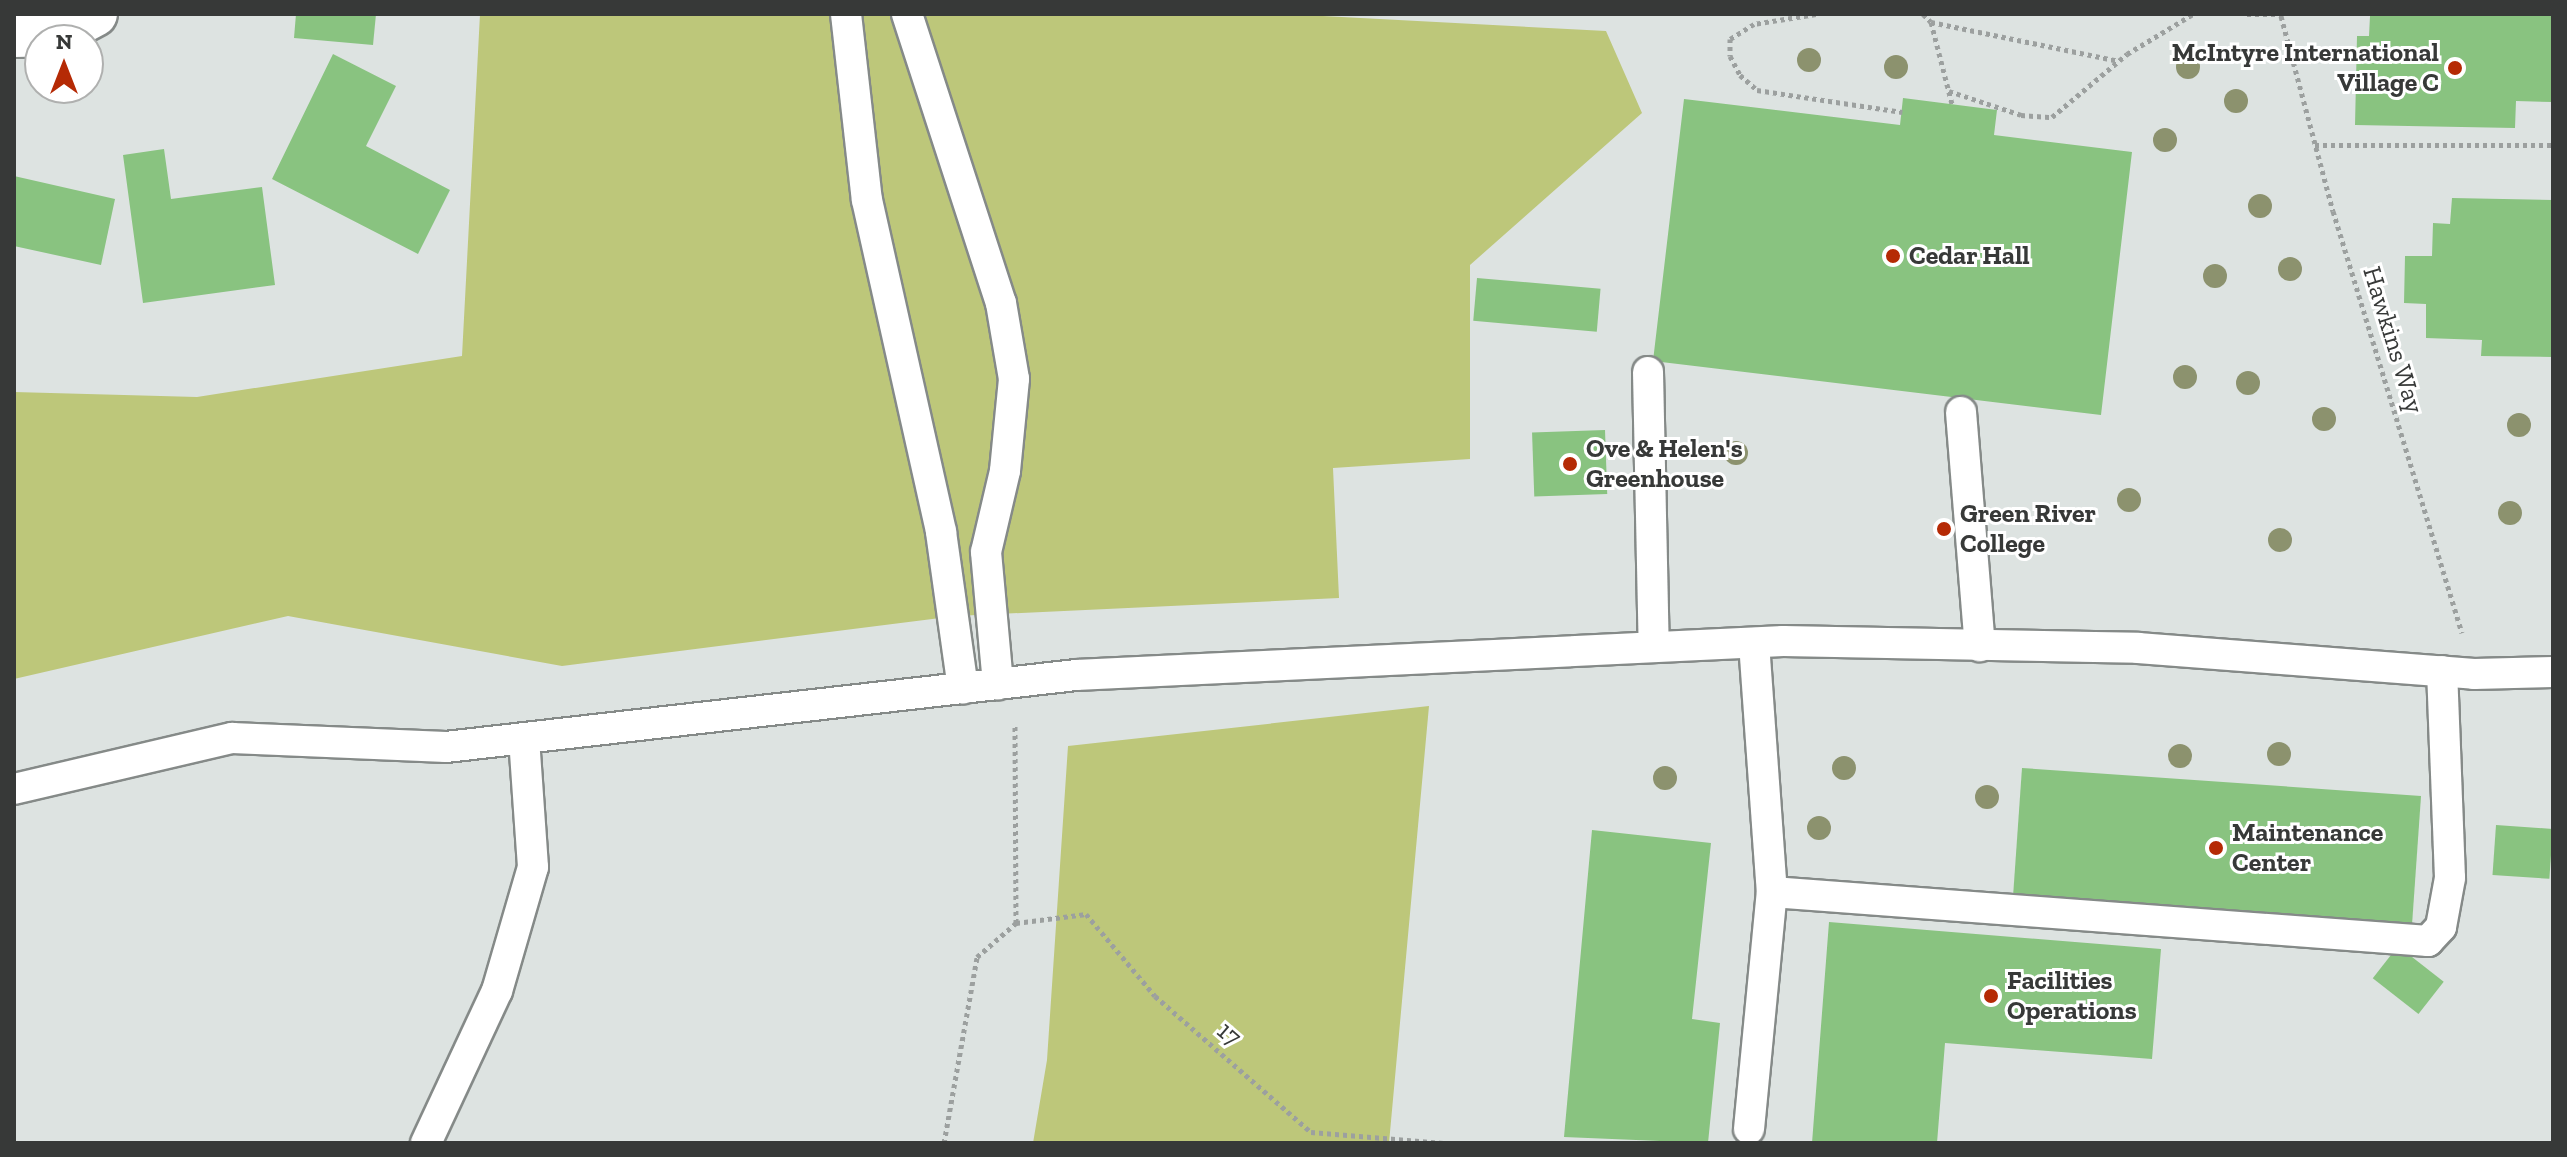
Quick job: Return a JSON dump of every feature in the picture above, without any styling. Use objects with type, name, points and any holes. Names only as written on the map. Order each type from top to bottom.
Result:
[{"type":"street","points":[[14,35],[58,34],[95,14]]},
{"type":"lane","points":[[846,14],[867,200],[941,532],[963,688]]},
{"type":"lane","points":[[907,14],[1001,303],[1014,379],[1005,471],[986,552],[1006,683]]},
{"type":"lane","points":[[1648,372],[1654,647]]},
{"type":"lane","points":[[1961,412],[1980,646]]},
{"type":"lane","points":[[14,789],[232,738],[446,747],[1006,683],[1654,647],[1754,643],[2138,648],[2474,674],[2553,672]]},
{"type":"lane","points":[[1749,1129],[1772,892],[1754,643]]},
{"type":"lane","points":[[1772,892],[2428,941],[2441,927],[2450,878],[2442,671]]},
{"type":"lane","points":[[426,1143],[497,991],[533,867],[524,738]]},
{"type":"path","points":[[1816,14],[1754,24],[1730,39],[1730,56],[1740,75],[1757,90],[1902,112]]},
{"type":"path","points":[[1923,14],[1931,22],[1952,104]]},
{"type":"path","points":[[1949,91],[2021,115],[2052,117],[2119,61],[2193,14]]},
{"type":"path","points":[[2247,14],[2283,15]]},
{"type":"path","name":"Hawkins Way","points":[[2283,15],[2315,145],[2474,674]]},
{"type":"path","points":[[1931,22],[2119,61]]},
{"type":"path","points":[[2315,145],[2553,145]]},
{"type":"path","points":[[944,1143],[977,957],[1016,923],[1006,683]]},
{"type":"path","name":"17","points":[[1016,923],[1086,914],[1155,996],[1311,1132],[1444,1143]]},
{"type":"green space","points":[[480,14],[1285,14],[1606,31],[1642,113],[1470,265],[1470,459],[1333,468],[1339,598],[956,616],[562,666],[288,616],[14,679],[14,392],[197,397],[462,356]]},
{"type":"green space","points":[[1429,706],[1389,1143],[1033,1143],[1047,1060],[1068,746]]},
{"type":"building","points":[[296,14],[376,14],[373,45],[294,38]]},
{"type":"building","name":"McIntyre International Village C","points":[[2553,14],[2553,102],[2516,101],[2515,128],[2355,125],[2357,36],[2369,36],[2370,16]]},
{"type":"building","points":[[333,54],[396,86],[366,146],[450,190],[418,254],[272,179]]},
{"type":"building","name":"Cedar Hall","points":[[1903,98],[1997,110],[1994,135],[2132,152],[2101,415],[1653,361],[1684,99],[1900,125]]},
{"type":"building","points":[[164,149],[171,199],[262,187],[275,285],[143,303],[123,155]]},
{"type":"building","points":[[14,176],[115,199],[101,265],[14,246]]},
{"type":"building","points":[[2452,198],[2553,200],[2553,357],[2481,356],[2482,340],[2426,338],[2426,304],[2404,303],[2405,256],[2432,256],[2433,223],[2450,224]]},
{"type":"building","points":[[1477,278],[1601,289],[1597,332],[1473,321]]},
{"type":"building","name":"Ove & Helen's Greenhouse","points":[[1605,430],[1607,494],[1534,497],[1532,433]]},
{"type":"building","name":"Maintenance Center","points":[[2022,768],[2421,796],[2412,925],[2013,897]]},
{"type":"building","points":[[2496,825],[2553,829],[2549,879],[2493,875]]},
{"type":"building","points":[[1592,830],[1711,843],[1692,1019],[1720,1023],[1708,1143],[1564,1137]]},
{"type":"building","name":"Facilities Operations","points":[[1829,922],[2161,949],[2152,1059],[1945,1043],[1937,1143],[1812,1143]]},
{"type":"building","points":[[2398,946],[2444,982],[2418,1014],[2373,978]]},
{"type":"place","name":"McIntyre International Village C","points":[[2455,68]]},
{"type":"place","name":"Cedar Hall","points":[[1893,256]]},
{"type":"place","name":"Ove & Helen's Greenhouse","points":[[1570,464]]},
{"type":"place","name":"Green River College","points":[[1944,529]]},
{"type":"place","name":"Maintenance Center","points":[[2216,848]]},
{"type":"place","name":"Facilities Operations","points":[[1991,996]]}]
